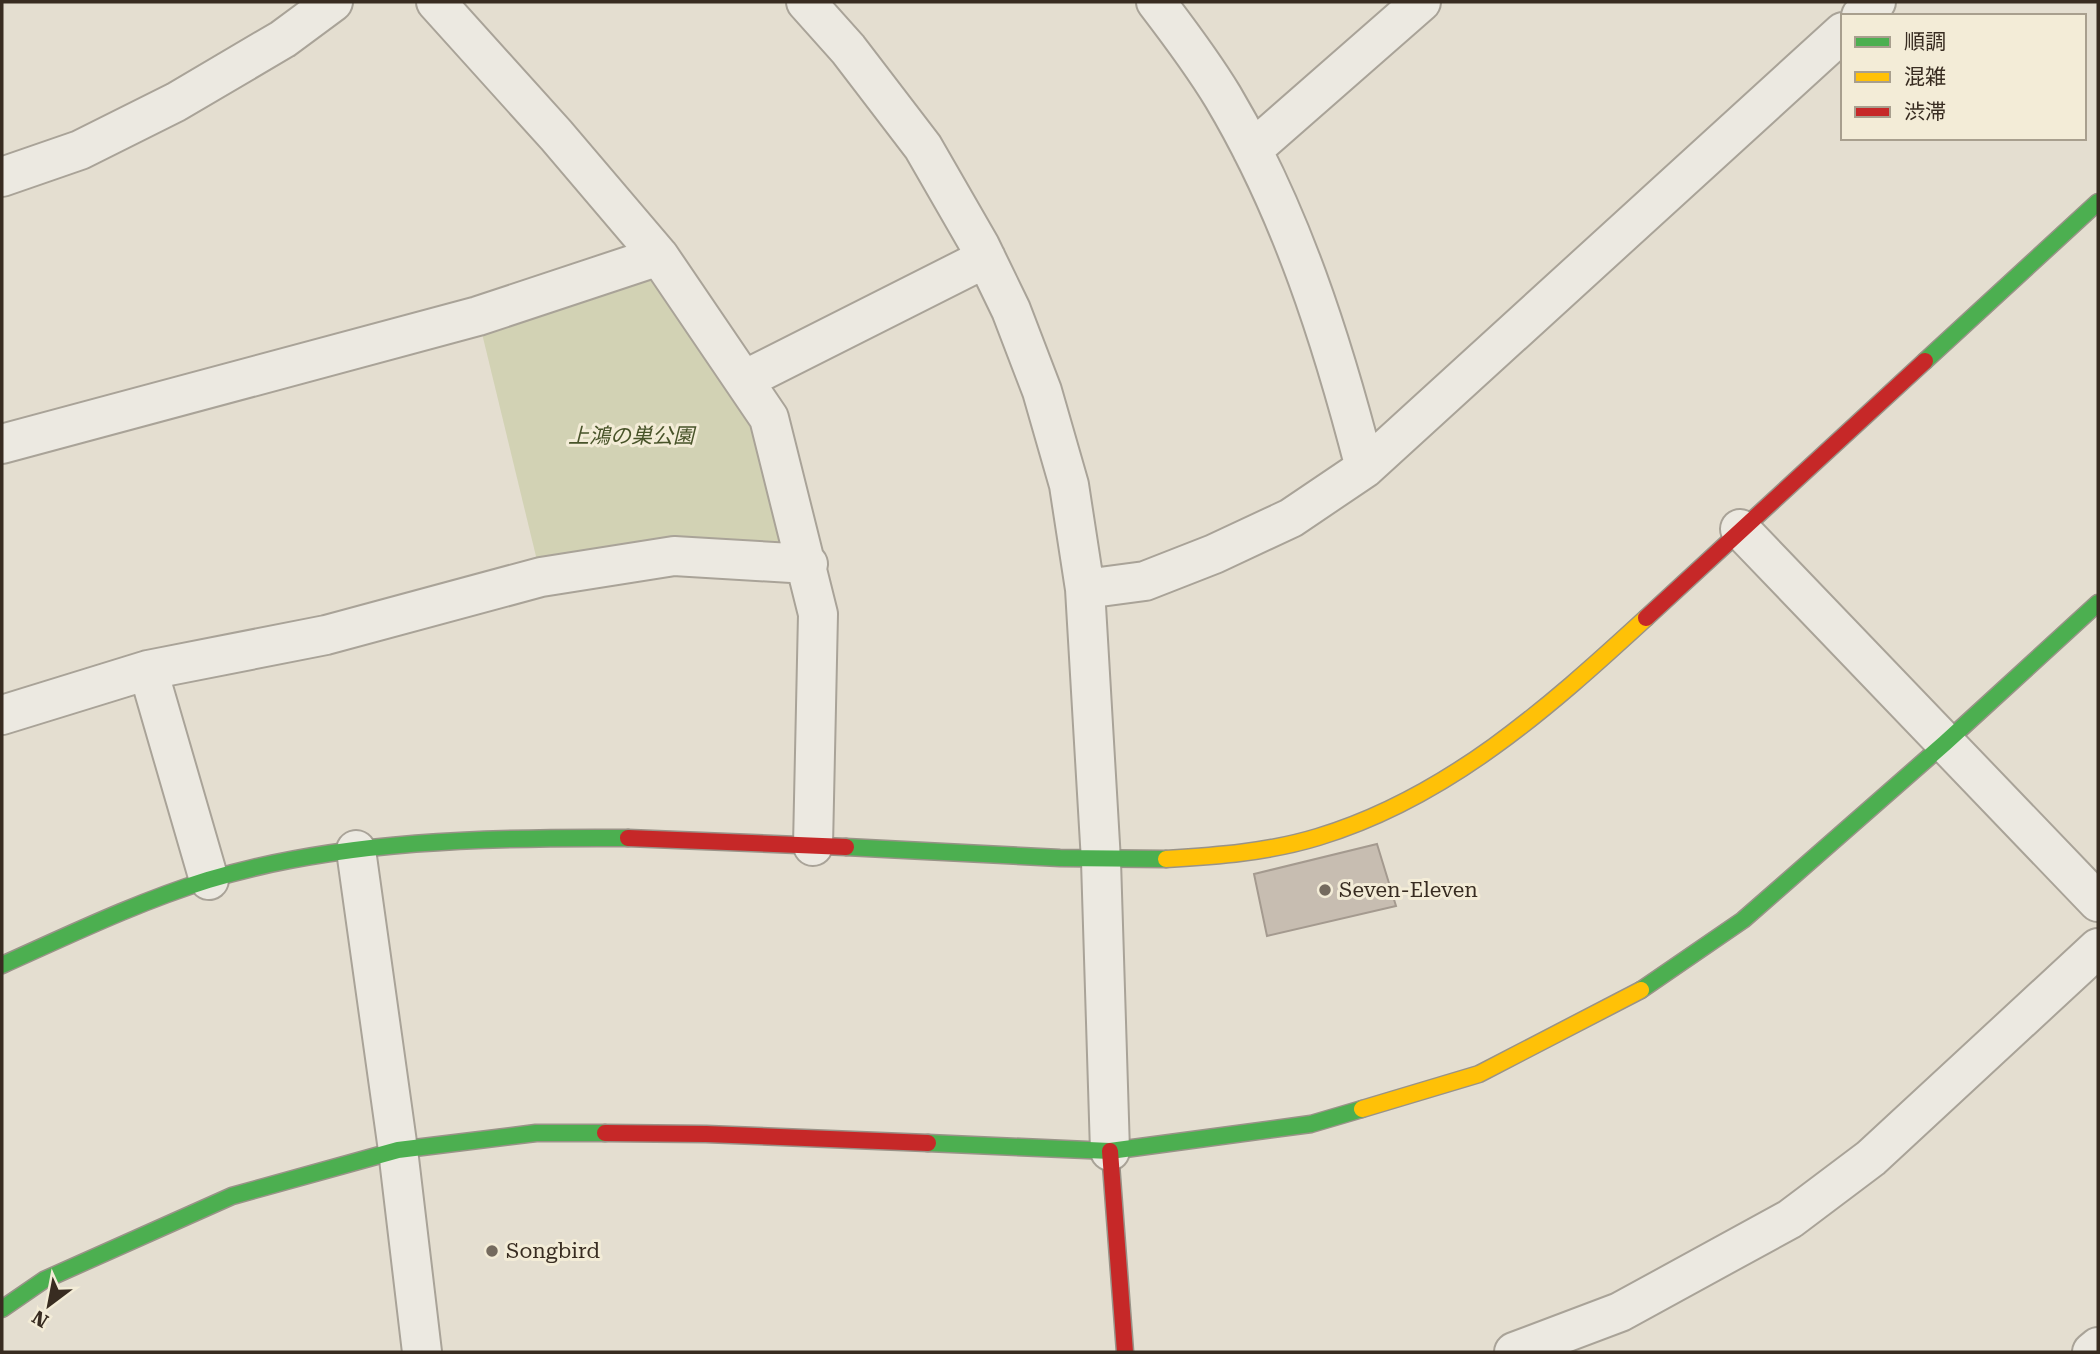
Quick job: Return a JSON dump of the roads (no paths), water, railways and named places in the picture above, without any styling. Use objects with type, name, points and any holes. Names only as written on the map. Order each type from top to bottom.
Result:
[{"type":"street","points":[[2,177],[80,150],[176,102],[283,39],[333,2]]},
{"type":"street","points":[[436,2],[556,135],[659,256],[769,418],[808,564],[818,614],[813,846]]},
{"type":"street","points":[[806,2],[848,49],[923,147],[986,258],[1011,310],[1042,391],[1069,485],[1085,589],[1101,861],[1110,1151],[1125,1352]]},
{"type":"street","points":[[1156,2],[1222,95],[1252,150],[1322,315],[1365,468]]},
{"type":"street","points":[[1252,150],[1421,2]]},
{"type":"street","points":[[1863,14],[1876,2]]},
{"type":"street","points":[[1085,589],[1145,581],[1214,554],[1291,518],[1365,468],[1841,34]]},
{"type":"street","points":[[2,965],[100,921],[209,880],[356,850],[516,839],[634,837],[1101,861],[1219,858],[1293,843],[1364,821],[1430,788],[1497,746],[1558,699],[2098,202]]},
{"type":"street","points":[[2,444],[478,317],[659,256]]},
{"type":"street","points":[[744,380],[986,258]]},
{"type":"street","points":[[1740,529],[2098,902]]},
{"type":"street","points":[[2,715],[148,670],[326,635],[541,577],[674,556],[808,564]]},
{"type":"street","points":[[2,1309],[44,1280],[232,1196],[398,1150],[536,1133],[706,1134],[1110,1151],[1311,1124],[1479,1074],[1657,982],[1744,920],[1945,743],[2098,603]]},
{"type":"street","points":[[148,670],[209,880]]},
{"type":"street","points":[[356,850],[398,1150],[422,1352]]},
{"type":"street","points":[[1514,1352],[1620,1312],[1790,1219],[1871,1158],[2098,948]]},
{"type":"street","points":[[2092,1352],[2098,1347]]},
{"type":"place","name":"Seven-Eleven","points":[[1325,890]]},
{"type":"place","name":"Songbird","points":[[492,1251]]},
{"type":"park label","name":"上鴻の巣公園","points":[[631,436]]}]
